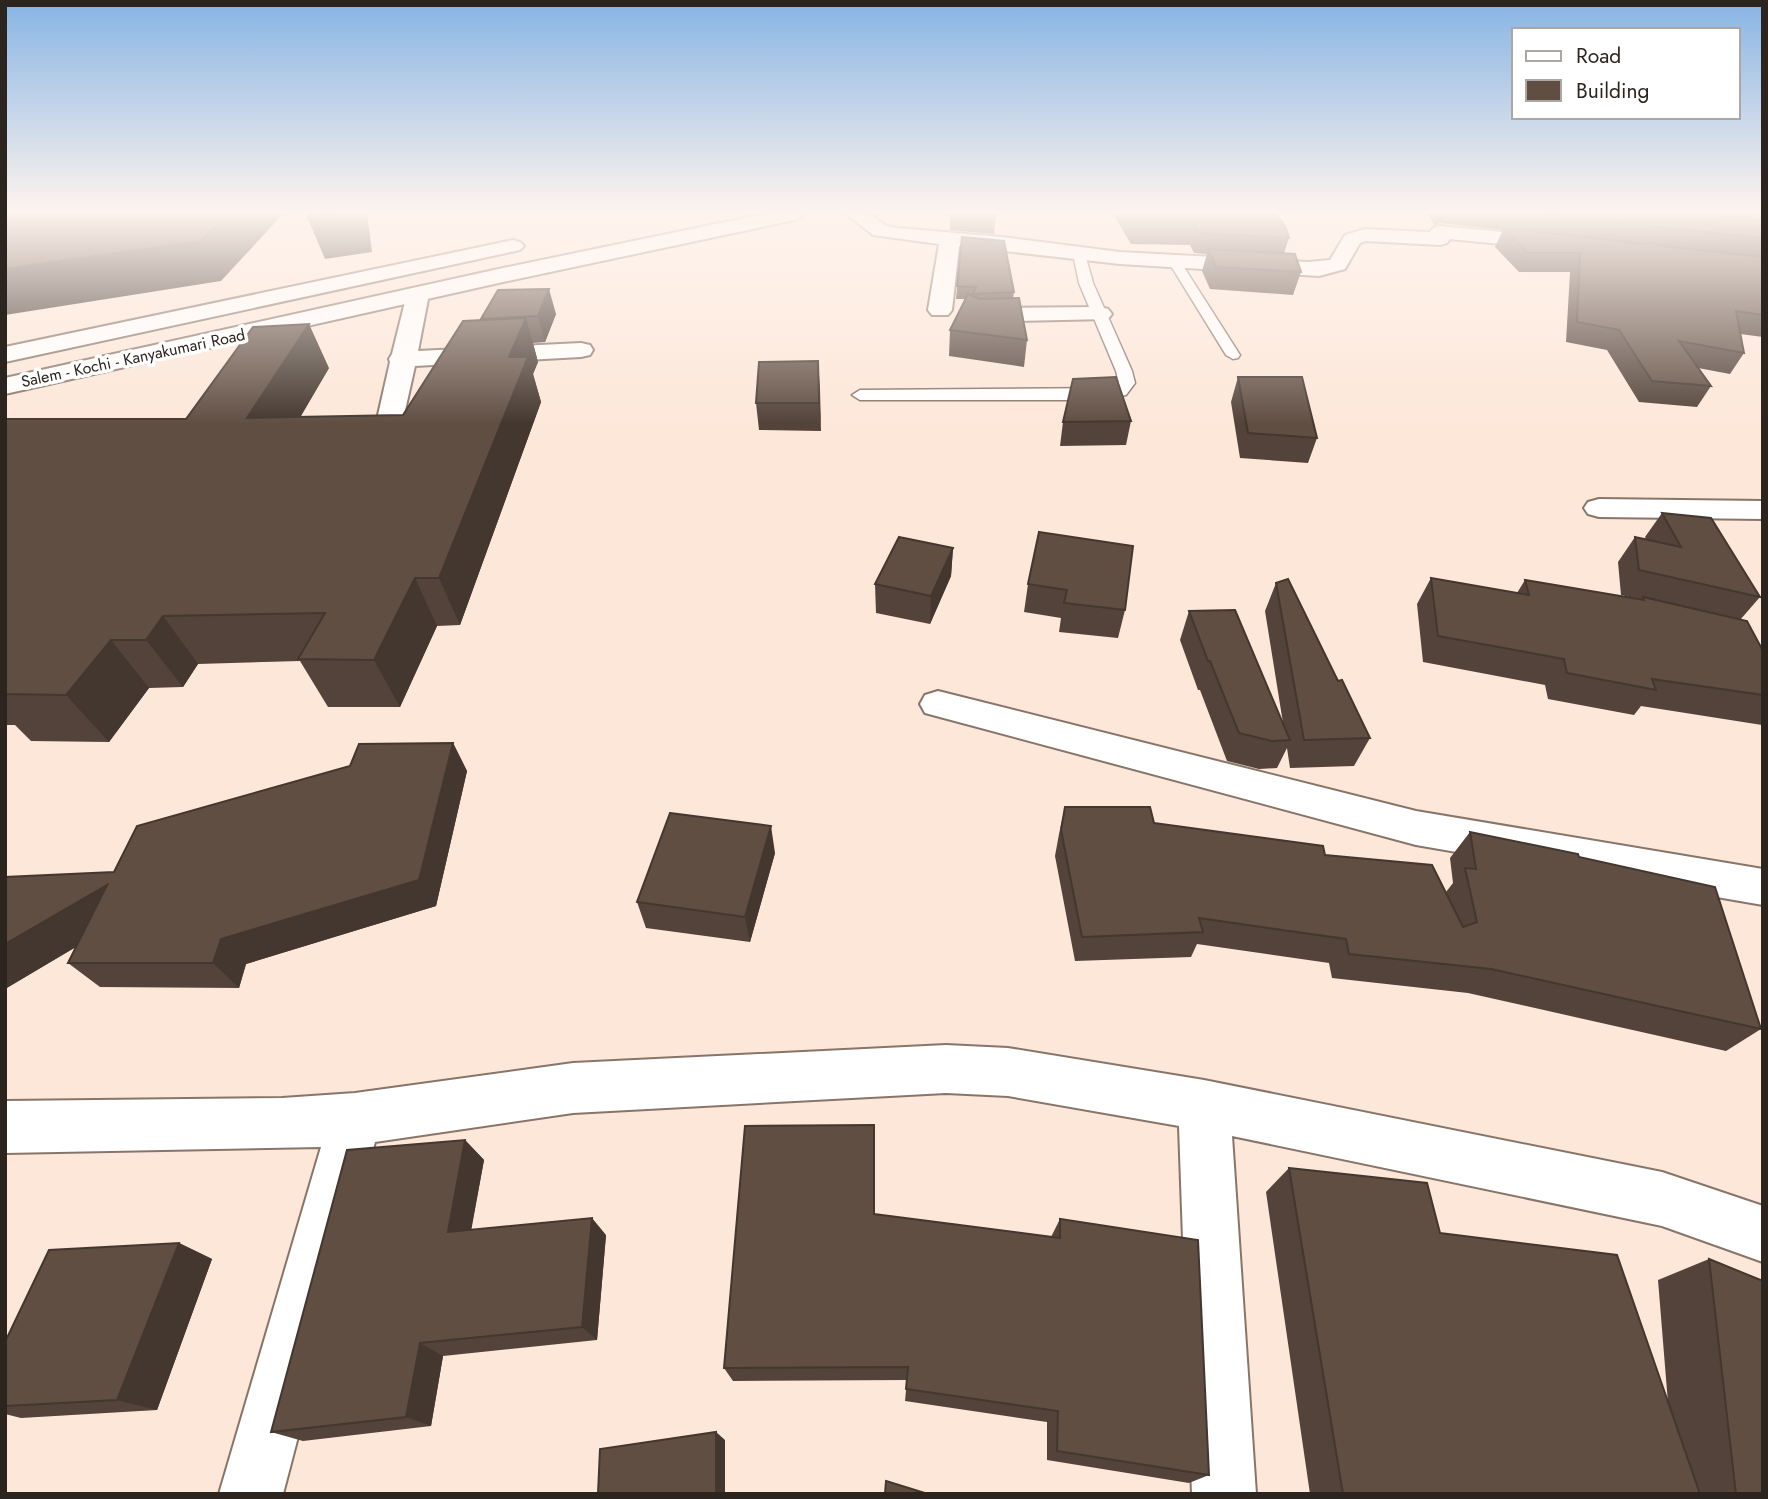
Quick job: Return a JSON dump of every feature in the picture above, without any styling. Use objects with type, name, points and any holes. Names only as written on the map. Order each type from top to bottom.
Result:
[{"type":"main road","name":"Salem - Kochi - Kanyakumari Road","points":[[5,355],[338,284]]},
{"type":"main road","name":"Salem - Kochi - Kanyakumari Road","points":[[5,386],[465,284]]},
{"type":"main road","points":[[940,310],[944,284]]},
{"type":"main road","points":[[391,415],[401,359],[418,294]]},
{"type":"main road","points":[[978,315],[1100,314]]},
{"type":"main road","points":[[401,359],[581,351]]},
{"type":"main road","points":[[1599,508],[1763,510]]},
{"type":"main road","points":[[938,704],[1416,828],[1763,887]]},
{"type":"main road","points":[[5,1127],[282,1124],[355,1119],[573,1088],[946,1069],[1008,1072],[1204,1105],[1662,1199],[1763,1234]]},
{"type":"main road","points":[[1204,1105],[1224,1494]]},
{"type":"main road","points":[[251,1494],[355,1119]]},
{"type":"lane","points":[[860,395],[1101,395],[1121,392],[1127,383],[1124,371],[1086,284]]},
{"type":"lane","points":[[1188,284],[1233,355]]},
{"type":"building","points":[[1012,284],[1014,292],[973,294],[976,287],[957,286]]},
{"type":"building","points":[[1579,284],[1763,284],[1763,315],[1736,311],[1744,353],[1679,341],[1711,386],[1652,381],[1619,330],[1577,322]]},
{"type":"building","points":[[549,289],[538,316],[481,319],[498,290]]},
{"type":"building","points":[[968,294],[980,299],[1019,298],[1027,340],[950,330]]},
{"type":"building","points":[[526,318],[509,357],[528,357],[439,578],[415,578],[374,660],[298,659],[325,613],[163,616],[146,640],[111,640],[66,695],[5,694],[5,419],[186,419],[253,327],[309,324],[247,418],[403,415],[463,321]]},
{"type":"building","points":[[818,361],[819,403],[756,403],[759,362]]},
{"type":"building","points":[[1116,377],[1131,421],[1063,422],[1073,379]]},
{"type":"building","points":[[1238,377],[1302,377],[1317,438],[1248,433]]},
{"type":"building","points":[[1662,513],[1711,518],[1760,597],[1639,570],[1635,537],[1681,547]]},
{"type":"building","points":[[1039,532],[1133,546],[1125,610],[1064,603],[1067,590],[1028,584]]},
{"type":"building","points":[[899,537],[953,548],[931,596],[875,584]]},
{"type":"building","points":[[1431,578],[1529,595],[1525,580],[1644,600],[1643,597],[1747,621],[1763,651],[1763,695],[1652,679],[1656,690],[1567,673],[1564,659],[1438,636]]},
{"type":"building","points":[[1288,579],[1338,681],[1342,680],[1370,738],[1304,740],[1276,583]]},
{"type":"building","points":[[1235,610],[1290,740],[1272,741],[1239,733],[1189,611]]},
{"type":"building","points":[[453,743],[419,880],[221,939],[213,963],[68,963],[107,885],[5,944],[5,877],[114,872],[137,826],[350,766],[359,744]]},
{"type":"building","points":[[1065,807],[1150,807],[1154,823],[1323,846],[1325,855],[1432,865],[1463,927],[1477,922],[1465,868],[1476,869],[1470,832],[1578,854],[1579,857],[1715,887],[1761,1029],[1491,969],[1349,954],[1346,939],[1199,918],[1203,932],[1082,937],[1061,830]]},
{"type":"building","points":[[670,813],[771,826],[745,917],[637,902]]},
{"type":"building","points":[[874,1125],[874,1214],[1060,1238],[1060,1219],[1198,1240],[1209,1475],[1057,1451],[1058,1411],[906,1389],[908,1367],[724,1368],[745,1126]]},
{"type":"building","points":[[465,1140],[448,1232],[592,1218],[582,1327],[420,1343],[406,1417],[271,1432],[347,1150]]},
{"type":"building","points":[[1289,1168],[1427,1183],[1440,1233],[1617,1255],[1700,1494],[1343,1494]]},
{"type":"building","points":[[179,1243],[117,1400],[5,1406],[5,1342],[49,1250]]},
{"type":"building","points":[[1709,1259],[1763,1281],[1763,1494],[1736,1494]]},
{"type":"building","points":[[716,1432],[716,1494],[598,1494],[600,1449]]},
{"type":"building","points":[[886,1481],[928,1494],[885,1494]]}]
